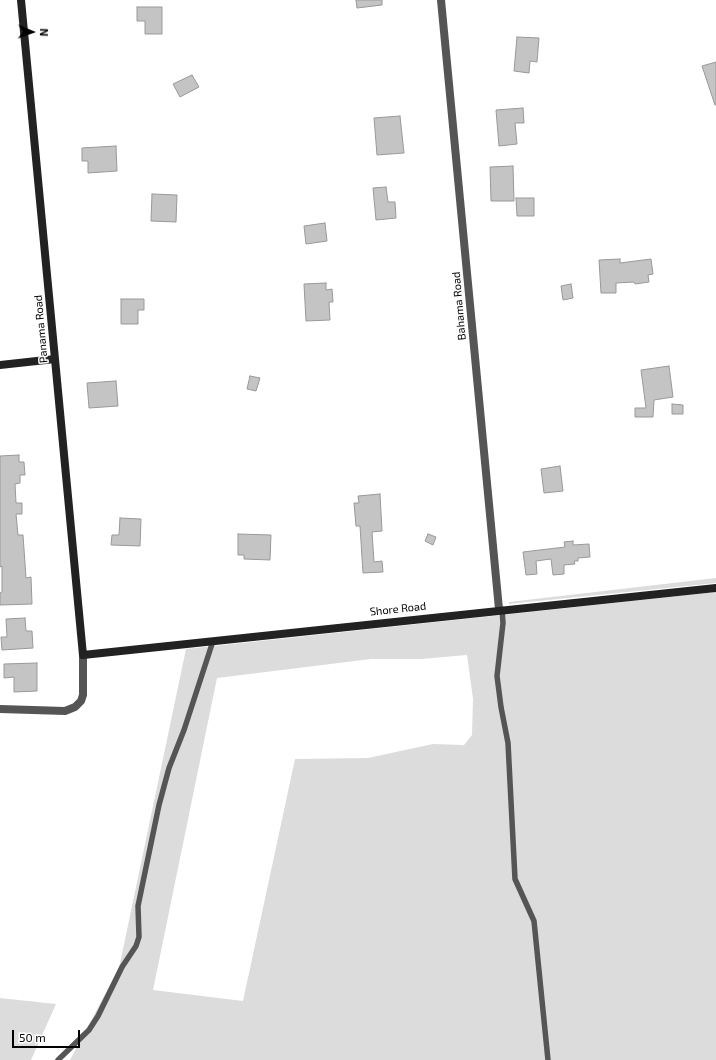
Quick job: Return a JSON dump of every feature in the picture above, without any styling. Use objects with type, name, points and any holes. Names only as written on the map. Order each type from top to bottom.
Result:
[{"type":"street","name":"Panama Road","points":[[21,0],[83,655]]},
{"type":"street","name":"Bahama Road","points":[[441,0],[501,609]]},
{"type":"street","points":[[0,365],[55,360]]},
{"type":"street","name":"Shore Road","points":[[83,655],[501,609],[716,588]]},
{"type":"street","points":[[0,709],[65,710],[75,707],[81,701],[83,695],[83,655]]},
{"type":"lane","points":[[501,609],[503,623],[498,676],[501,707],[508,743],[515,879],[534,921],[548,1060]]},
{"type":"lane","points":[[58,1060],[89,1030],[98,1016],[122,967],[136,946],[139,937],[138,906],[159,805],[169,768],[184,730],[213,641]]},
{"type":"shaded area","points":[[716,578],[716,583],[509,604],[509,602]]},
{"type":"shaded area","points":[[716,592],[716,1060],[70,1060],[119,968],[186,649]],"holes":[[[467,655],[473,699],[472,735],[464,745],[433,744],[368,758],[295,759],[243,1001],[153,990],[217,678],[371,659],[421,659]]]},
{"type":"shaded area","points":[[0,998],[56,1004],[31,1060],[0,1060]]},
{"type":"building","points":[[356,0],[382,0],[382,5],[357,8]]},
{"type":"building","points":[[137,7],[162,7],[162,34],[145,34],[145,21],[137,21]]},
{"type":"building","points":[[517,37],[539,38],[537,62],[530,61],[529,73],[514,71]]},
{"type":"building","points":[[716,62],[716,105],[715,105],[702,66]]},
{"type":"building","points":[[192,75],[199,87],[180,97],[173,84]]},
{"type":"building","points":[[523,108],[524,123],[515,123],[517,144],[499,146],[496,110]]},
{"type":"building","points":[[400,116],[404,153],[377,155],[374,118]]},
{"type":"building","points":[[116,146],[117,171],[88,173],[88,161],[82,161],[82,148]]},
{"type":"building","points":[[513,166],[514,201],[491,201],[490,167]]},
{"type":"building","points":[[386,187],[388,202],[395,202],[396,218],[376,220],[373,188]]},
{"type":"building","points":[[152,194],[177,195],[176,222],[151,221]]},
{"type":"building","points":[[516,198],[534,198],[534,216],[517,216]]},
{"type":"building","points":[[325,223],[327,241],[306,244],[304,226]]},
{"type":"building","points":[[620,259],[620,263],[651,259],[653,274],[648,275],[649,282],[635,284],[634,282],[616,283],[616,293],[601,293],[599,260]]},
{"type":"building","points":[[326,283],[326,290],[332,289],[333,302],[329,302],[330,320],[306,321],[304,284]]},
{"type":"building","points":[[571,284],[573,298],[563,300],[561,286]]},
{"type":"building","points":[[121,299],[144,299],[144,310],[138,310],[138,324],[121,324]]},
{"type":"building","points":[[669,366],[673,397],[654,400],[653,417],[635,417],[635,408],[646,408],[641,370]]},
{"type":"building","points":[[250,376],[260,378],[256,391],[247,389]]},
{"type":"building","points":[[116,381],[118,406],[89,408],[87,383]]},
{"type":"building","points":[[672,404],[683,405],[683,414],[672,414]]},
{"type":"building","points":[[19,455],[19,462],[24,462],[25,475],[20,475],[20,483],[15,484],[16,503],[22,503],[22,514],[16,514],[18,535],[23,535],[26,578],[31,577],[32,604],[0,605],[0,593],[2,592],[2,566],[0,567],[0,456]]},
{"type":"building","points":[[560,466],[563,491],[544,493],[541,469]]},
{"type":"building","points":[[380,494],[382,531],[372,532],[374,562],[382,561],[383,572],[363,573],[360,526],[356,526],[354,503],[359,503],[358,496]]},
{"type":"building","points":[[120,518],[141,519],[140,546],[111,545],[112,535],[119,535]]},
{"type":"building","points":[[238,534],[271,535],[270,560],[244,559],[244,555],[238,555]]},
{"type":"building","points":[[428,534],[436,537],[433,545],[425,541]]},
{"type":"building","points":[[573,541],[573,545],[589,544],[590,557],[578,558],[578,561],[574,561],[575,564],[564,565],[564,574],[553,575],[551,559],[536,561],[537,574],[526,575],[523,552],[565,547],[564,542]]},
{"type":"building","points":[[25,618],[26,631],[32,631],[33,648],[2,650],[1,637],[7,637],[6,619]]},
{"type":"building","points":[[37,663],[37,691],[14,692],[14,677],[4,678],[4,664]]}]
